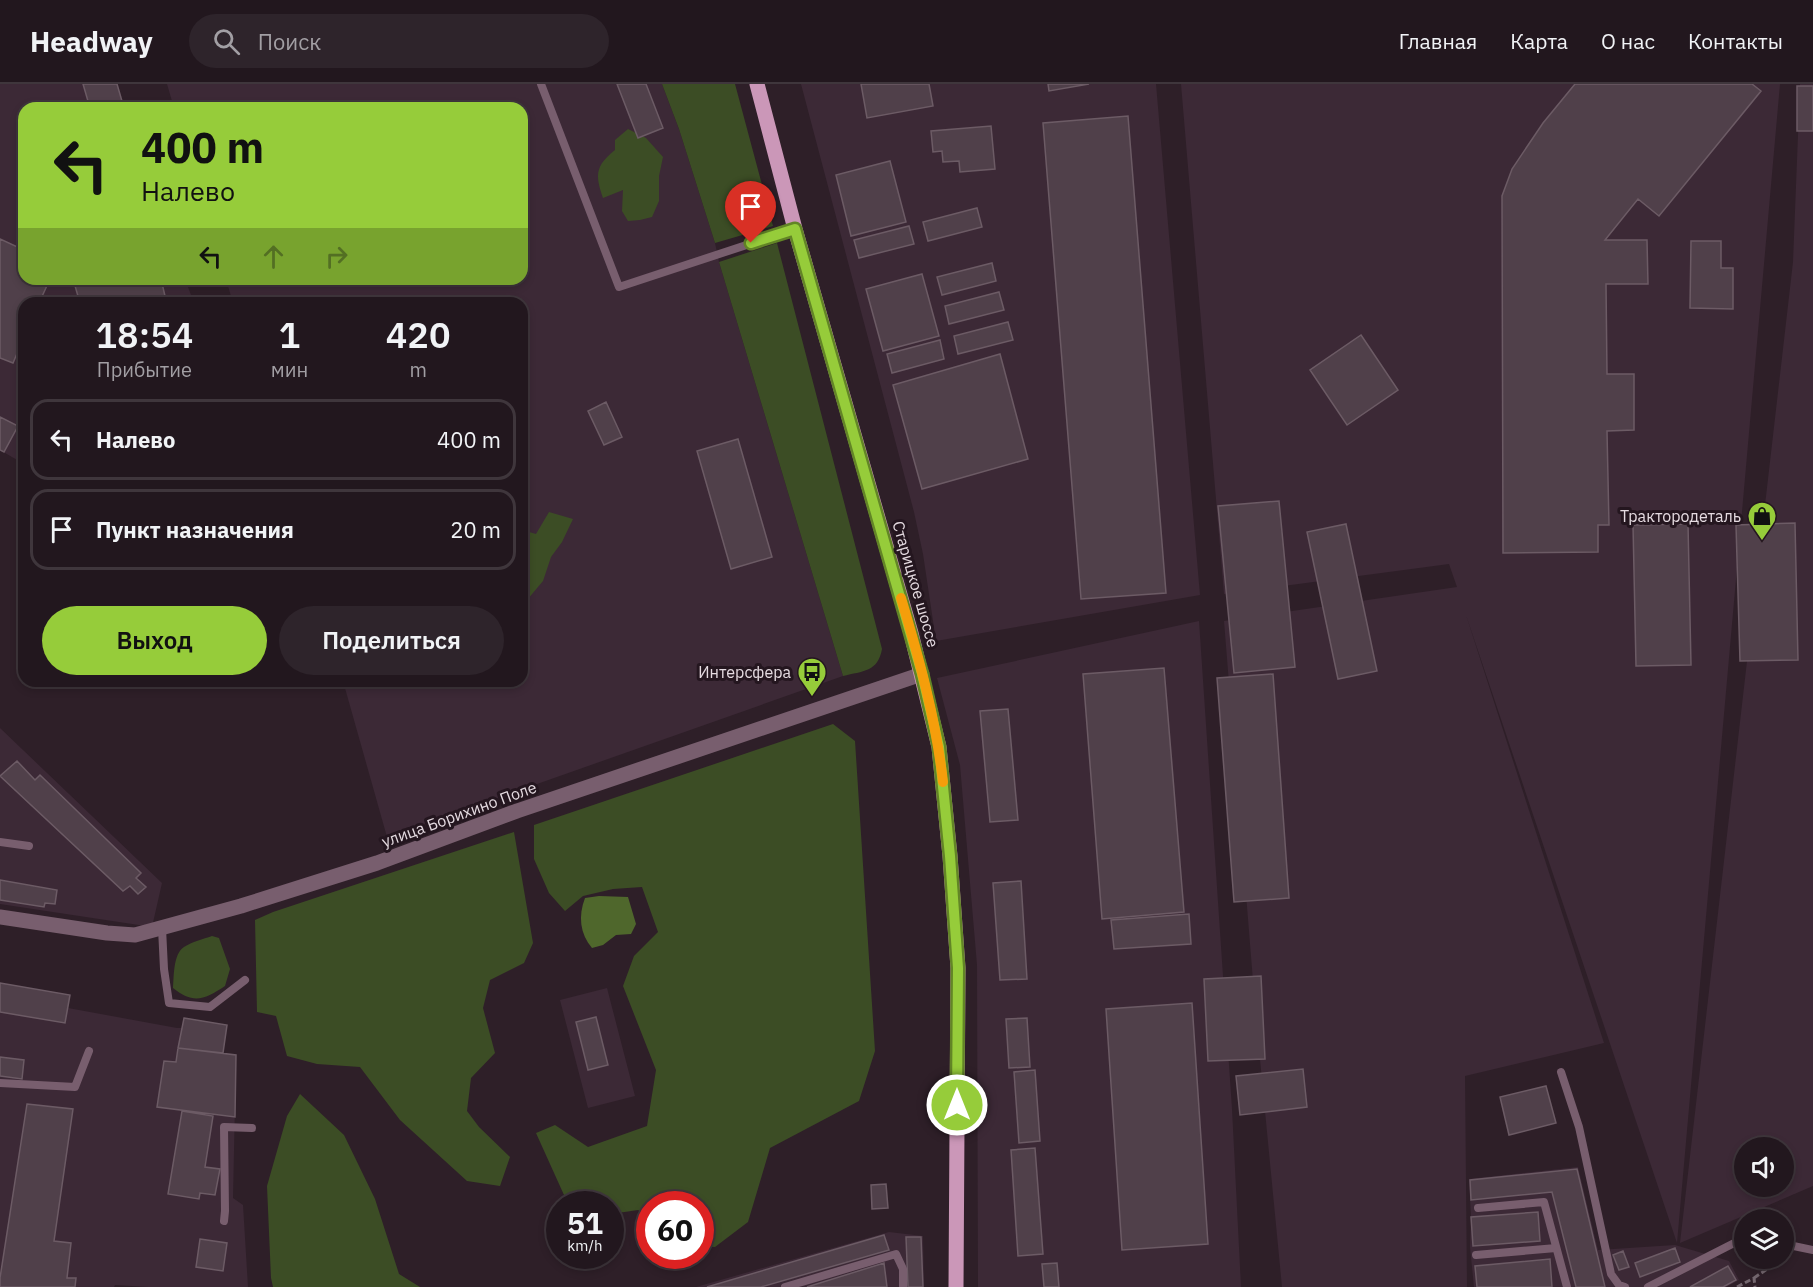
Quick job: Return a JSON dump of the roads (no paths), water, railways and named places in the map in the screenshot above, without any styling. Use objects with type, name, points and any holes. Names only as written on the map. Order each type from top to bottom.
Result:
[{"type":"main road","name":"Старицкое шоссе","points":[[757,84],[795,229],[922,674],[939,747],[958,968],[956,1287]]},
{"type":"street","name":"улица Борихино Поле","points":[[0,917],[135,935],[162,928],[377,864],[517,811],[922,674]]},
{"type":"lane","points":[[541,84],[619,287],[795,229]]},
{"type":"lane","points":[[0,842],[29,846]]},
{"type":"lane","points":[[162,928],[164,969],[169,1003],[210,1007],[244,980]]},
{"type":"lane","points":[[0,1083],[75,1087],[89,1051]]},
{"type":"lane","points":[[1561,1072],[1579,1127],[1611,1274],[1619,1285],[1625,1287]]},
{"type":"lane","points":[[224,1221],[224,1127],[252,1128]]},
{"type":"lane","points":[[1478,1208],[1544,1202],[1567,1287]]},
{"type":"lane","points":[[1648,1287],[1734,1243]]},
{"type":"lane","points":[[1794,1246],[1813,1250]]},
{"type":"lane","points":[[1476,1255],[1556,1248]]},
{"type":"lane","points":[[785,1287],[896,1254],[903,1269],[903,1287]]},
{"type":"place","name":"Трактородеталь","points":[[1762,542]]},
{"type":"place","name":"Интерсфера","points":[[812,698]]}]
